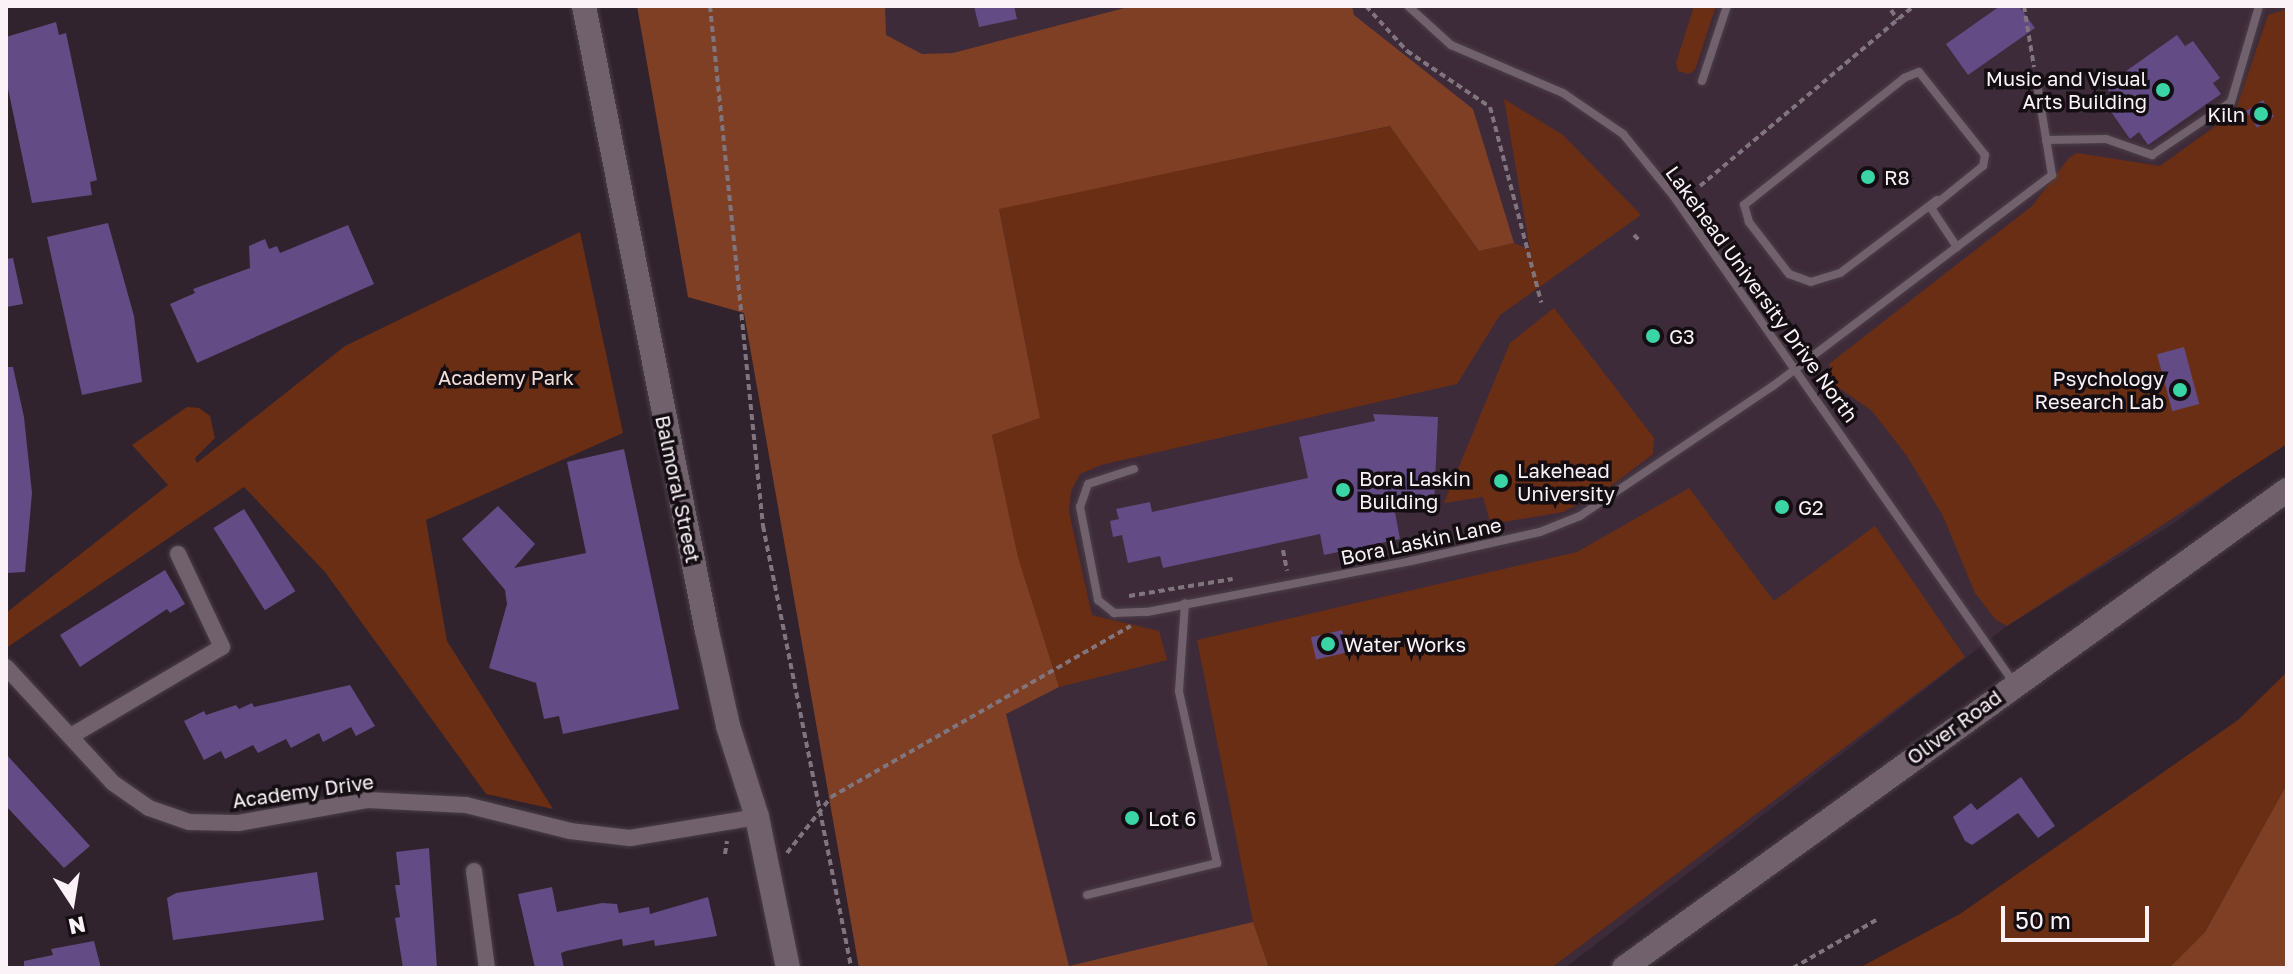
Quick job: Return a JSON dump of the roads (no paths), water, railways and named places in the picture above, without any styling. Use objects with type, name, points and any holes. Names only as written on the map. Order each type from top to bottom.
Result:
[{"type":"main road","name":"Balmoral Street","points":[[584,6],[707,631],[728,726],[757,817],[788,968]]},
{"type":"main road","name":"Oliver Road","points":[[1624,968],[2287,490]]},
{"type":"street","points":[[71,736],[222,647],[178,554]]},
{"type":"street","name":"Academy Drive","points":[[6,667],[113,783],[149,808],[189,822],[238,823],[367,800],[466,805],[570,831],[630,838],[757,817]]},
{"type":"street","points":[[474,871],[487,968]]},
{"type":"lane","name":"Lakehead University Drive North","points":[[1408,6],[1451,45],[1563,93],[1623,134],[1672,194],[1797,369],[2015,684]]},
{"type":"lane","points":[[1702,81],[1727,6]]},
{"type":"lane","points":[[2036,77],[2046,140],[2106,139],[2152,155],[2231,102],[2259,6]]},
{"type":"lane","points":[[1937,200],[1840,273],[1811,282],[1789,274],[1749,222],[1744,205],[1807,152],[1919,72],[1985,155],[1983,166],[1937,200],[1932,214],[1957,247]]},
{"type":"lane","name":"Bora Laskin Lane","points":[[1134,469],[1088,484],[1080,507],[1098,600],[1114,613],[1147,612],[1540,532],[1580,516],[1633,485],[1797,369],[2052,175],[2046,140]]},
{"type":"lane","points":[[1087,895],[1217,863],[1179,691],[1185,603]]},
{"type":"place","name":"Music and Visual Arts Building","points":[[2163,90]]},
{"type":"place","name":"Kiln","points":[[2261,114]]},
{"type":"place","name":"R8","points":[[1868,177]]},
{"type":"place","name":"G3","points":[[1653,336]]},
{"type":"place","name":"Psychology Research Lab","points":[[2180,390]]},
{"type":"place","name":"Lakehead University","points":[[1501,481]]},
{"type":"place","name":"Bora Laskin Building","points":[[1343,490]]},
{"type":"place","name":"G2","points":[[1782,507]]},
{"type":"place","name":"Water Works","points":[[1328,644]]},
{"type":"place","name":"Lot 6","points":[[1132,818]]},
{"type":"park label","name":"Academy Park","points":[[506,377]]}]
